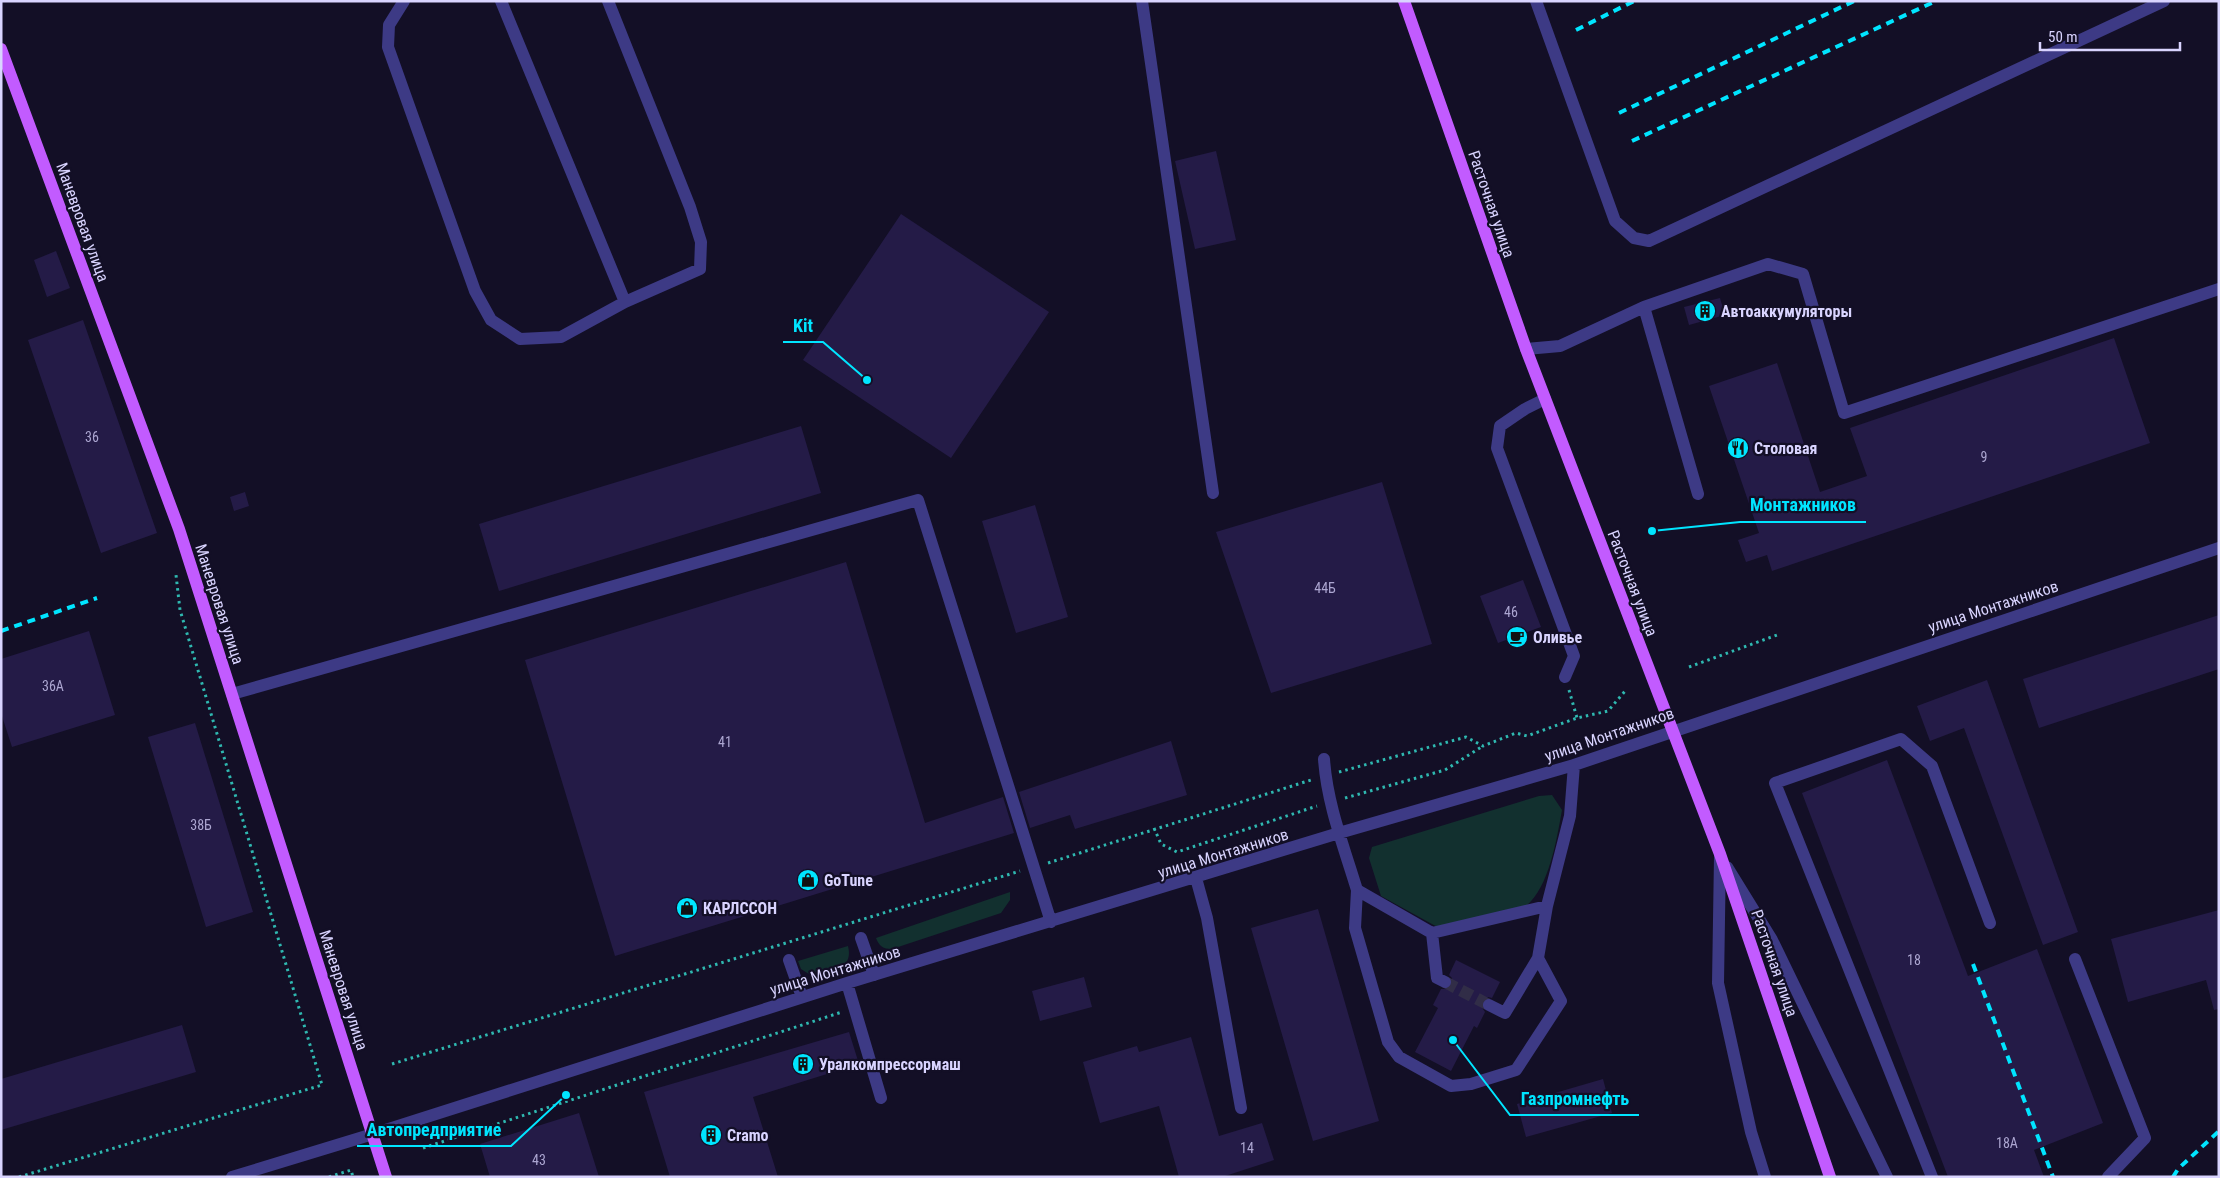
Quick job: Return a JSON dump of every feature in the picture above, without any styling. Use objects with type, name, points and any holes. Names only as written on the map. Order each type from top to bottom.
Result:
[{"type":"main road","name":"Расточная улица","points":[[1404,1],[1526,350],[1720,854],[1830,1177]]},
{"type":"main road","name":"Маневровая улица","points":[[1,49],[179,529],[386,1177]]},
{"type":"street","points":[[404,1],[389,25],[388,47],[475,290],[491,320],[520,339],[561,337],[625,302],[700,269],[702,242],[608,1]]},
{"type":"street","points":[[501,1],[625,302]]},
{"type":"street","points":[[1142,1],[1213,493]]},
{"type":"street","points":[[1536,1],[1614,221],[1634,238],[1649,241],[2164,1]]},
{"type":"street","points":[[1526,350],[1560,346],[1644,307],[1768,264],[1803,274],[1844,413],[2219,289]]},
{"type":"street","points":[[1644,307],[1698,494]]},
{"type":"street","points":[[1545,400],[1525,409],[1500,426],[1497,448],[1574,656],[1565,677]]},
{"type":"street","points":[[232,694],[918,500],[1051,922]]},
{"type":"street","name":"улица Монтажников","points":[[232,1177],[847,983],[1339,833],[1574,765],[1673,730],[2219,548]]},
{"type":"street","points":[[1932,1177],[1775,784],[1901,739],[1932,766],[1990,923]]},
{"type":"street","points":[[1324,759],[1325,776],[1339,833],[1357,890],[1355,928],[1388,1042],[1399,1057],[1450,1086],[1471,1084],[1516,1070],[1561,1001],[1538,958]]},
{"type":"street","points":[[1489,1005],[1505,1013],[1538,958],[1547,906],[1570,816],[1574,765]]},
{"type":"street","points":[[1720,854],[1718,983],[1750,1132],[1765,1177]]},
{"type":"street","points":[[1720,854],[1772,940],[1887,1177]]},
{"type":"street","points":[[1196,878],[1207,918],[1241,1108]]},
{"type":"street","points":[[1357,890],[1432,933],[1547,906]]},
{"type":"street","points":[[1432,933],[1437,978],[1445,982]]},
{"type":"street","points":[[861,938],[874,975]]},
{"type":"street","points":[[2075,959],[2144,1138],[2108,1177]]},
{"type":"street","points":[[789,960],[802,997]]},
{"type":"street","points":[[847,983],[881,1098]]},
{"type":"path","points":[[19,1177],[322,1085],[180,610],[175,567]]},
{"type":"path","points":[[1689,667],[1777,635]]},
{"type":"path","points":[[1565,677],[1577,718]]},
{"type":"path","points":[[392,1064],[1325,776],[1466,737],[1483,746],[1516,734],[1526,736],[1577,718],[1608,711],[1626,690]]},
{"type":"path","points":[[423,1148],[854,1008]]},
{"type":"path","points":[[329,1177],[351,1170],[353,1177]]},
{"type":"green space","points":[[1552,795],[1562,810],[1551,862],[1541,887],[1526,906],[1441,929],[1381,896],[1369,858],[1372,847],[1539,796]]},
{"type":"green space","points":[[1010,892],[1010,900],[1001,913],[892,949],[882,946],[876,938]]},
{"type":"green space","points":[[848,946],[848,960],[833,972],[812,976],[801,969],[798,961]]},
{"type":"building","points":[[1216,151],[1236,240],[1195,249],[1175,161]]},
{"type":"building","points":[[901,214],[1049,312],[951,458],[803,360]]},
{"type":"building","points":[[56,251],[70,288],[47,297],[34,260]]},
{"type":"building","name":"Автоаккумуляторы","points":[[1720,298],[1725,315],[1689,325],[1684,307]]},
{"type":"building","points":[[83,320],[157,533],[101,553],[28,340]]},
{"type":"building","points":[[2114,338],[2150,443],[1772,571],[1767,555],[1746,562],[1738,540],[1759,533],[1709,386],[1777,363],[1820,492],[1867,476],[1850,428]]},
{"type":"building","points":[[801,426],[821,493],[499,591],[479,524]]},
{"type":"building","points":[[1382,482],[1432,644],[1271,693],[1216,532]]},
{"type":"building","points":[[245,492],[249,506],[234,511],[230,497]]},
{"type":"building","points":[[1035,505],[1068,617],[1016,633],[982,521]]},
{"type":"building","points":[[846,562],[925,823],[1003,797],[1014,833],[615,956],[525,660]]},
{"type":"building","points":[[1523,580],[1541,627],[1498,643],[1480,596]]},
{"type":"building","points":[[2219,615],[2219,669],[2039,728],[2023,679]]},
{"type":"building","points":[[89,631],[115,715],[12,747],[1,713],[1,659]]},
{"type":"building","points":[[1987,680],[2078,932],[2043,945],[1964,728],[1930,741],[1917,706]]},
{"type":"building","points":[[195,723],[253,912],[206,927],[148,737]]},
{"type":"building","points":[[1171,741],[1187,795],[1075,829],[1070,815],[1030,828],[1019,792]]},
{"type":"building","points":[[1887,760],[1968,976],[2037,949],[2103,1123],[2034,1150],[2044,1177],[1948,1177],[1802,793]]},
{"type":"building","points":[[1318,909],[1379,1121],[1313,1141],[1251,928]]},
{"type":"building","points":[[2219,910],[2219,1009],[2214,1010],[2206,980],[2128,1002],[2111,939]]},
{"type":"building","points":[[1456,960],[1500,982],[1492,998],[1488,997],[1482,1001],[1481,1006],[1485,1012],[1477,1028],[1474,1026],[1451,1071],[1415,1052],[1438,1008],[1433,1005],[1441,989],[1449,989],[1452,985],[1452,978],[1449,975]]},
{"type":"building","points":[[1084,977],[1092,1007],[1040,1021],[1032,991]]},
{"type":"building","points":[[182,1025],[196,1072],[1,1130],[1,1079]]},
{"type":"building","name":"Cramo","points":[[849,1032],[859,1064],[753,1097],[778,1177],[670,1177],[644,1092]]},
{"type":"building","points":[[1191,1037],[1219,1136],[1262,1123],[1274,1160],[1222,1177],[1179,1177],[1159,1106],[1100,1123],[1083,1062],[1137,1046],[1139,1052]]},
{"type":"building","points":[[1603,1079],[1612,1113],[1526,1137],[1517,1104]]},
{"type":"building","points":[[579,1113],[599,1177],[490,1177],[480,1144]]},
{"type":"tunnel","points":[[1445,982],[1489,1005]]},
{"type":"railway","points":[[1576,30],[1634,1]]},
{"type":"railway","points":[[1619,113],[1854,1]]},
{"type":"railway","points":[[1632,141],[1936,1]]},
{"type":"railway","points":[[1,631],[97,598]]},
{"type":"railway","points":[[1973,964],[2053,1177]]},
{"type":"railway","points":[[2173,1177],[2178,1169],[2219,1131]]},
{"type":"place","name":"Автоаккумуляторы","points":[[1705,311]]},
{"type":"place","name":"Kit","points":[[867,380]]},
{"type":"place","name":"Столовая","points":[[1738,448]]},
{"type":"place","name":"Монтажников","points":[[1652,531]]},
{"type":"place","name":"Оливье","points":[[1517,637]]},
{"type":"place","name":"GoTune","points":[[808,880]]},
{"type":"place","name":"КАРЛССОН","points":[[687,908]]},
{"type":"place","name":"Газпромнефть","points":[[1453,1040]]},
{"type":"place","name":"Уралкомпрессормаш","points":[[803,1064]]},
{"type":"place","name":"Автопредприятие","points":[[566,1095]]},
{"type":"place","name":"Cramo","points":[[711,1135]]}]
